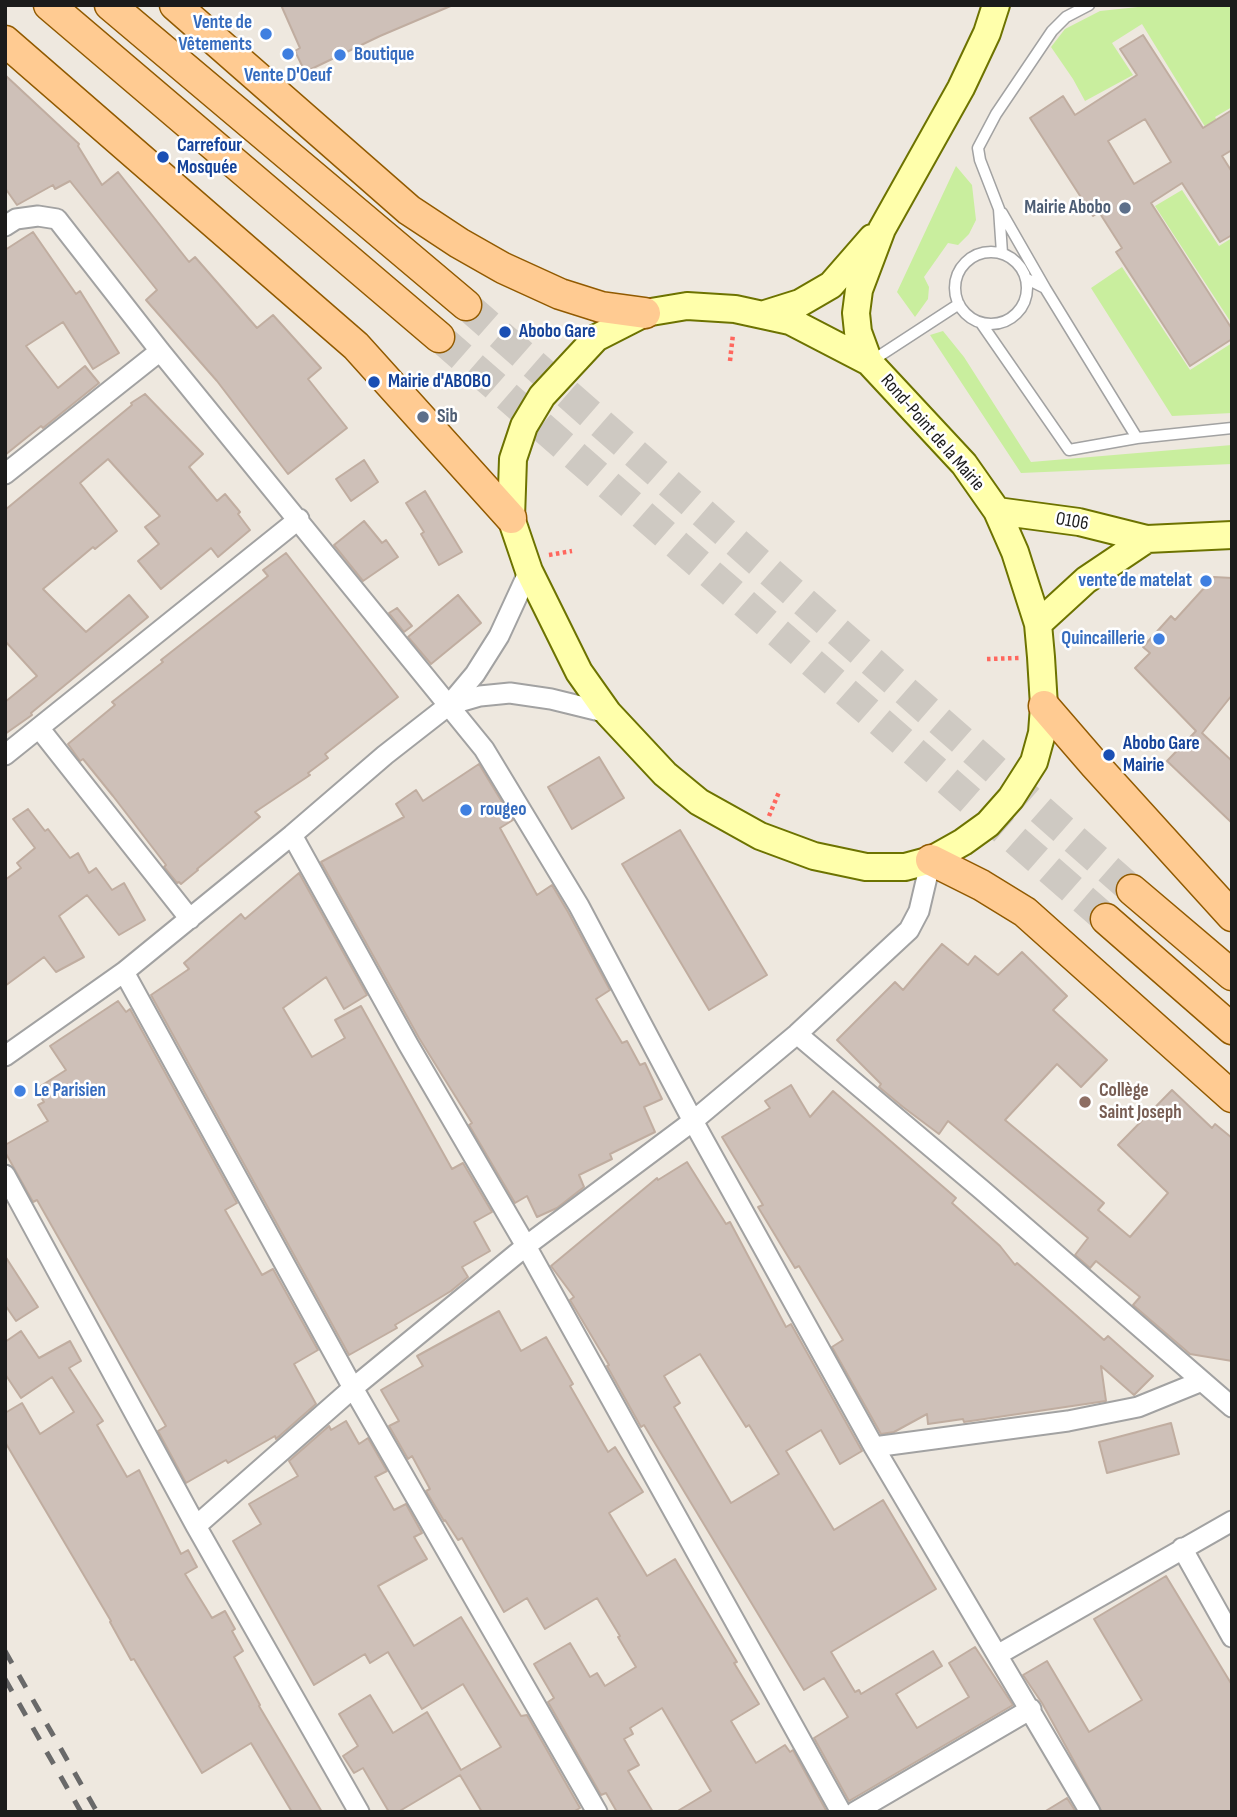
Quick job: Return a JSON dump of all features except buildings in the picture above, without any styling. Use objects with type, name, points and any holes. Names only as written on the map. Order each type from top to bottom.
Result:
[{"type":"main road","points":[[49,5],[439,337]]},
{"type":"main road","points":[[110,5],[466,304]]},
{"type":"main road","points":[[175,5],[409,210],[459,243],[503,268],[560,294],[601,307],[645,313]]},
{"type":"main road","points":[[869,362],[858,332],[856,313],[859,290],[882,229],[961,88],[987,33],[996,5]]},
{"type":"main road","points":[[5,41],[356,346],[511,518]]},
{"type":"main road","points":[[765,314],[800,303],[831,285],[882,229]]},
{"type":"main road","name":"Rond-Point de la Mairie","points":[[687,306],[765,314],[790,321],[869,362],[964,464],[997,511],[1015,552],[1038,624],[1044,706],[1042,733],[1034,762],[1011,798],[988,824],[931,860],[905,867],[866,867],[814,856],[761,836],[699,802],[665,774],[633,742],[579,672],[528,571],[511,518],[513,459],[524,426],[542,396],[597,338],[645,313],[687,306]]},
{"type":"main road","name":"O106","points":[[997,511],[1079,522],[1147,539],[1232,535]]},
{"type":"main road","points":[[1038,624],[1086,580],[1147,539]]},
{"type":"main road","points":[[1044,706],[1232,916]]},
{"type":"main road","points":[[931,860],[981,885],[1025,912],[1232,1097]]},
{"type":"main road","points":[[1132,890],[1232,975]]},
{"type":"main road","points":[[1106,919],[1232,1029]]},
{"type":"street","points":[[5,226],[16,219],[38,216],[57,219],[160,351],[484,749],[579,906],[693,1121],[874,1447],[999,1654],[1090,1812]]},
{"type":"street","points":[[5,474],[160,351]]},
{"type":"street","points":[[5,755],[299,519]]},
{"type":"street","points":[[5,1056],[124,972],[449,705],[475,674],[499,636],[528,571]]},
{"type":"street","points":[[449,705],[480,696],[510,693],[551,699],[608,713]]},
{"type":"street","points":[[39,728],[190,919]]},
{"type":"street","points":[[292,835],[408,1044],[526,1246],[841,1812]]},
{"type":"street","points":[[196,1526],[353,1388],[526,1246],[693,1121],[797,1034],[909,930],[919,911],[931,860]]},
{"type":"street","points":[[124,972],[353,1388],[597,1812]]},
{"type":"street","points":[[797,1034],[1232,1407]]},
{"type":"street","points":[[5,1175],[196,1526],[359,1812]]},
{"type":"street","points":[[874,1447],[1068,1421],[1138,1407],[1202,1381]]},
{"type":"street","points":[[999,1654],[1232,1521]]},
{"type":"street","points":[[1182,1548],[1232,1637]]},
{"type":"street","points":[[855,1812],[1031,1709]]},
{"type":"lane","points":[[1089,5],[1066,17],[1052,31],[996,114],[978,148],[999,209],[1137,438]]},
{"type":"lane","points":[[999,209],[1002,253]]},
{"type":"lane","points":[[1002,253],[1018,263],[1027,279],[1024,304],[1017,314],[994,324],[972,319],[959,304],[955,293],[960,270],[978,254],[1002,253]]},
{"type":"lane","points":[[1027,279],[1045,288]]},
{"type":"lane","points":[[869,362],[959,304]]},
{"type":"lane","points":[[981,323],[1069,450],[1137,438],[1232,428]]},
{"type":"green space","points":[[1157,5],[1232,5],[1232,107],[1215,117],[1224,130],[1212,138],[1142,24],[1112,43],[1133,75],[1085,101],[1051,47],[1065,29],[1100,11]]},
{"type":"green space","points":[[956,166],[972,185],[976,220],[969,234],[958,245],[948,243],[924,277],[929,287],[928,299],[915,317],[897,292]]},
{"type":"green space","points":[[1182,190],[1219,246],[1232,238],[1232,324],[1155,206]]},
{"type":"green space","points":[[1122,267],[1190,370],[1232,343],[1232,413],[1172,416],[1091,288]]},
{"type":"green space","points":[[943,331],[964,357],[1031,462],[1232,445],[1232,464],[1021,473],[930,335]]},
{"type":"tunnel","points":[[466,305],[1132,890]]},
{"type":"tunnel","points":[[439,337],[1106,919]]},
{"type":"railway","points":[[5,1651],[97,1812]]},
{"type":"railway","points":[[5,1679],[81,1812]]},
{"type":"place","name":"Vente de Vêtements","points":[[266,34]]},
{"type":"place","name":"Vente D'Oeuf","points":[[288,54]]},
{"type":"place","name":"Boutique","points":[[340,55]]},
{"type":"place","name":"Carrefour Mosquée","points":[[163,157]]},
{"type":"place","name":"Mairie Abobo","points":[[1125,208]]},
{"type":"place","name":"Abobo Gare","points":[[505,332]]},
{"type":"place","name":"Mairie d'ABOBO","points":[[374,382]]},
{"type":"place","name":"Sib","points":[[423,417]]},
{"type":"place","name":"vente de matelat","points":[[1206,581]]},
{"type":"place","name":"Quincaillerie","points":[[1159,639]]},
{"type":"place","name":"Abobo Gare Mairie","points":[[1109,755]]},
{"type":"place","name":"rougeo","points":[[466,810]]},
{"type":"place","name":"Le Parisien","points":[[20,1091]]},
{"type":"place","name":"Collège Saint Joseph","points":[[1085,1102]]}]
